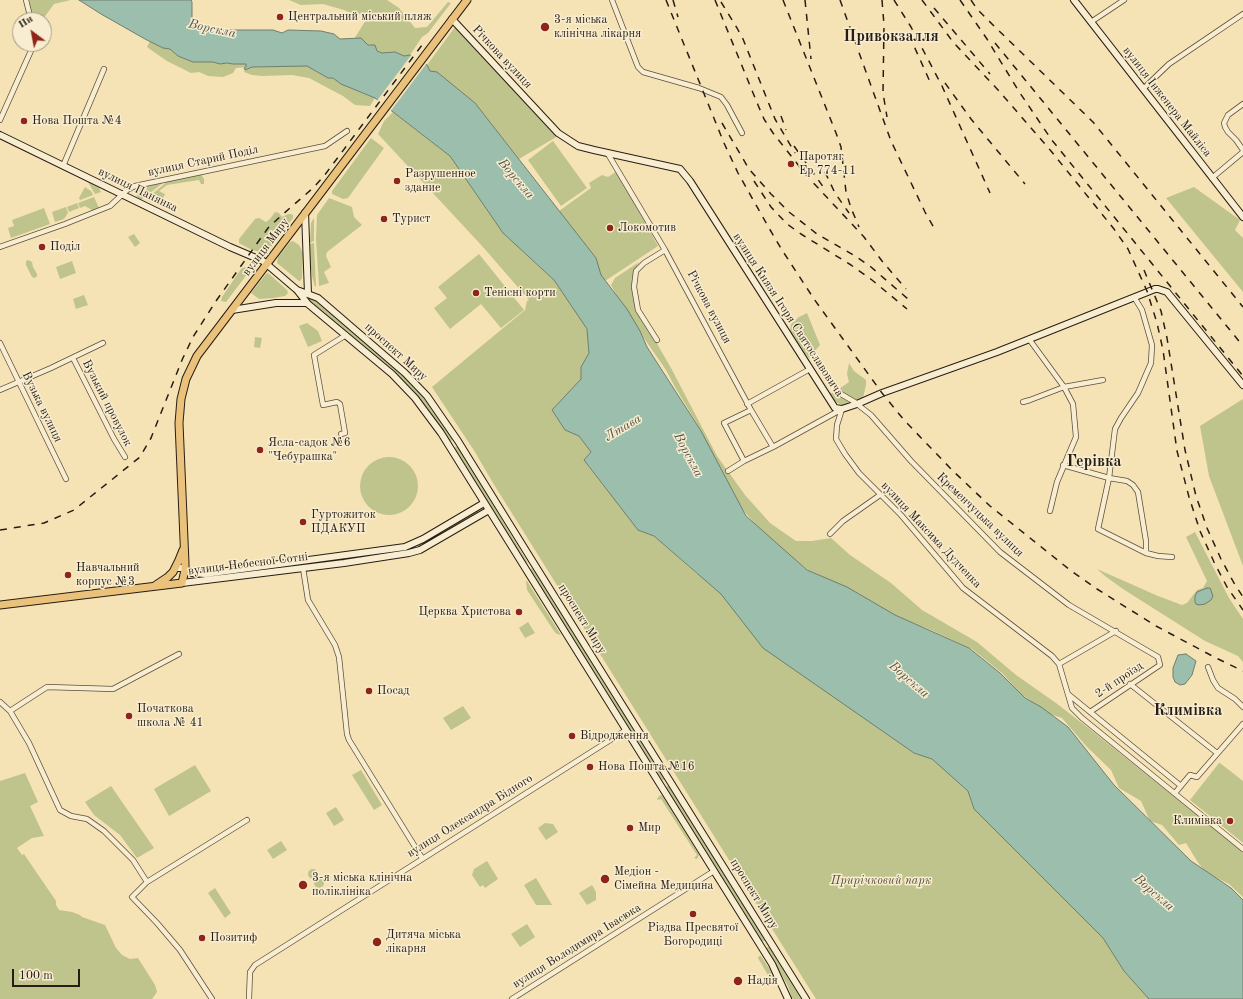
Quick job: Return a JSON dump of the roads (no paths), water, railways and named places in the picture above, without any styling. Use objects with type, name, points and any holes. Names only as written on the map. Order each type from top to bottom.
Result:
[{"type":"main road","name":"вулиця Миру","points":[[182,583],[185,570],[185,542],[179,423],[181,399],[186,378],[197,356],[467,0]]},
{"type":"main road","name":"вулиця Інженера Майліса","points":[[1074,0],[1243,217]]},
{"type":"main road","name":"Річкова вулиця","points":[[452,19],[558,133],[578,146],[594,150]]},
{"type":"main road","name":"вулиця Панянка","points":[[0,135],[267,264]]},
{"type":"main road","name":"вулиця Князя Ігоря Святославовича","points":[[594,150],[680,169],[690,181],[835,408],[842,409],[857,404],[882,393],[997,352],[1147,291],[1158,289],[1167,292],[1243,385]]},
{"type":"main road","points":[[305,214],[308,294]]},
{"type":"main road","name":"проспект Миру","points":[[267,264],[297,290],[306,303],[392,374],[415,398],[435,424],[762,947],[772,964],[788,999]]},
{"type":"main road","name":"проспект Миру","points":[[297,290],[318,298],[405,373],[427,396],[458,440],[806,999]]},
{"type":"main road","points":[[232,310],[276,303],[306,303]]},
{"type":"main road","points":[[449,446],[458,440]]},
{"type":"main road","name":"вулиця Небесної Сотні","points":[[0,605],[182,583],[212,576],[349,554],[404,547],[413,544],[484,504]]},
{"type":"main road","name":"вулиця Небесної Сотні","points":[[176,568],[182,568],[196,574],[212,576],[303,568],[408,554],[420,550],[488,510]]},
{"type":"main road","name":"вулиця Миру","points":[[154,586],[171,574],[176,568],[185,542]]},
{"type":"main road","points":[[349,554],[350,562]]},
{"type":"main road","points":[[524,567],[533,562]]},
{"type":"main road","points":[[170,584],[171,574]]},
{"type":"main road","points":[[662,787],[670,782]]},
{"type":"main road","points":[[762,947],[770,942]]},
{"type":"street","points":[[26,0],[29,12]]},
{"type":"street","points":[[612,0],[638,67],[642,72],[699,88],[721,97],[742,133]]},
{"type":"street","points":[[1091,22],[1124,0]]},
{"type":"street","points":[[1143,89],[1169,64],[1243,14]]},
{"type":"street","points":[[0,120],[30,52]]},
{"type":"street","points":[[63,166],[104,70]]},
{"type":"street","points":[[1212,178],[1243,151],[1236,140],[1228,132],[1224,123],[1228,115],[1243,104]]},
{"type":"street","name":"вулиця Старий Поділ","points":[[0,246],[65,224],[110,206],[135,186],[325,146],[347,131]]},
{"type":"street","name":"Річкова вулиця","points":[[608,154],[665,250],[747,404],[773,447]]},
{"type":"street","points":[[657,340],[638,310],[634,287],[636,271],[644,263],[665,250]]},
{"type":"street","points":[[1134,297],[1142,310],[1152,345],[1151,363],[1138,393],[1115,429],[1109,478],[1098,529],[1146,553],[1172,557]]},
{"type":"street","points":[[341,434],[345,433],[340,404],[337,402],[323,405],[314,355],[346,335]]},
{"type":"street","points":[[1029,339],[1064,387],[1073,404],[1076,437],[1057,482],[1050,511]]},
{"type":"street","name":"Вузька вулиця","points":[[0,343],[66,479]]},
{"type":"street","points":[[0,390],[103,343]]},
{"type":"street","name":"Вузький провулок","points":[[73,358],[114,439],[125,457]]},
{"type":"street","points":[[747,404],[810,369]]},
{"type":"street","points":[[1023,402],[1064,387],[1103,380]]},
{"type":"street","name":"Кременчуцька вулиця","points":[[841,394],[871,415],[911,461],[1000,552],[1069,605],[1116,631],[1158,657],[1160,665]]},
{"type":"street","points":[[728,471],[842,409]]},
{"type":"street","name":"вулиця Максима Дудченка","points":[[842,409],[837,425],[836,439],[859,473],[901,515],[963,588],[1052,656],[1059,664]]},
{"type":"street","points":[[744,461],[724,423],[751,410]]},
{"type":"street","points":[[1063,465],[1109,478],[1127,481],[1133,485],[1138,492],[1146,541],[1146,553]]},
{"type":"street","points":[[830,534],[843,522],[880,495]]},
{"type":"street","points":[[303,568],[308,600],[335,645],[338,657],[349,740],[422,858]]},
{"type":"street","points":[[1116,631],[1059,664],[1072,708],[1082,718],[1243,849]]},
{"type":"street","points":[[10,711],[47,687],[113,689],[179,654]]},
{"type":"street","name":"2-й проїзд","points":[[1090,712],[1160,665]]},
{"type":"street","points":[[1208,667],[1212,680],[1218,688],[1235,699],[1243,707]]},
{"type":"street","points":[[1130,684],[1217,754]]},
{"type":"street","points":[[1067,693],[1181,786]]},
{"type":"street","points":[[0,702],[10,711],[30,743],[60,810],[72,816],[86,819],[104,831],[132,860],[147,882]]},
{"type":"street","points":[[1175,793],[1190,775],[1197,778],[1243,724]]},
{"type":"street","name":"вулиця Олександра Бідного","points":[[249,999],[250,972],[254,965],[626,730]]},
{"type":"street","points":[[212,999],[180,950],[132,897],[147,882],[247,820]]},
{"type":"street","name":"вулиця Володимира Івасюка","points":[[512,999],[714,871]]},
{"type":"water","points":[[79,0],[191,0],[192,22],[215,30],[273,30],[282,33],[288,30],[321,31],[334,34],[340,39],[361,38],[368,45],[375,45],[377,51],[382,53],[395,52],[404,56],[410,55],[427,65],[430,71],[437,72],[475,103],[596,258],[601,275],[627,309],[640,331],[647,347],[701,431],[746,516],[807,570],[847,587],[895,615],[969,648],[1000,673],[1025,698],[1041,707],[1068,727],[1114,785],[1191,861],[1231,888],[1243,900],[1243,999],[1149,999],[1124,971],[1103,938],[974,809],[968,791],[932,759],[914,753],[763,648],[721,594],[654,536],[638,530],[584,460],[591,452],[579,436],[565,430],[552,410],[581,379],[581,367],[589,353],[587,329],[554,280],[503,233],[450,156],[375,98],[341,84],[333,78],[328,78],[307,66],[252,67],[245,70],[244,68],[246,67],[246,64],[193,62],[178,56],[170,49],[163,48],[145,39]]},
{"type":"water","points":[[1210,588],[1213,596],[1211,600],[1205,604],[1196,604],[1195,596],[1197,592]]},
{"type":"water","points":[[1186,654],[1196,661],[1192,675],[1185,684],[1180,685],[1175,682],[1173,677],[1173,668],[1178,655]]},
{"type":"railway","points":[[666,0],[724,143],[738,173],[769,228],[814,299],[882,393],[904,420],[953,471],[990,506],[1070,570],[1156,626],[1243,671]]},
{"type":"railway","points":[[673,0],[678,17]]},
{"type":"railway","points":[[715,0],[764,119],[773,133],[806,175],[864,237],[906,289]]},
{"type":"railway","points":[[783,0],[841,147],[846,192],[859,227]]},
{"type":"railway","points":[[805,0],[811,59]]},
{"type":"railway","points":[[840,0],[891,141],[934,228]]},
{"type":"railway","points":[[882,0],[884,25],[883,93],[887,117]]},
{"type":"railway","points":[[894,0],[911,27],[942,86],[990,193]]},
{"type":"railway","points":[[922,0],[953,42],[999,91],[1051,151],[1114,229],[1128,249],[1147,291],[1157,323],[1163,350],[1177,451],[1189,497],[1200,531],[1214,562],[1227,587],[1243,610]]},
{"type":"railway","points":[[960,0],[987,39],[1018,90],[1051,139],[1243,376]]},
{"type":"railway","points":[[971,0],[977,9],[1093,122],[1243,307]]},
{"type":"railway","points":[[721,2],[743,39],[775,119],[795,153]]},
{"type":"railway","points":[[934,8],[990,74]]},
{"type":"railway","points":[[909,35],[931,84]]},
{"type":"railway","points":[[0,530],[44,523],[74,510],[140,457],[151,438],[182,360],[193,337],[216,301],[268,228],[313,188],[324,176],[425,41]]},
{"type":"railway","points":[[995,43],[1243,346]]},
{"type":"railway","points":[[945,83],[971,119],[1025,184]]},
{"type":"railway","points":[[781,116],[786,130]]},
{"type":"railway","points":[[722,123],[749,169],[789,212],[817,234],[871,267],[908,299]]},
{"type":"railway","points":[[794,146],[824,188]]},
{"type":"railway","points":[[825,172],[835,193],[849,213]]},
{"type":"railway","points":[[754,181],[771,207],[787,224],[851,265],[907,309]]},
{"type":"railway","points":[[1144,270],[1161,311],[1167,338],[1185,450],[1196,496],[1207,528],[1221,559],[1243,597]]},
{"type":"place","name":"Центральний міський пляж","points":[[280,17]]},
{"type":"place","name":"3-я міська клінічна лікарня","points":[[545,27]]},
{"type":"place","name":"Нова Пошта №4","points":[[24,121]]},
{"type":"place","name":"Паротяг Ер 774-11","points":[[791,164]]},
{"type":"place","name":"Разрушенное здание","points":[[397,181]]},
{"type":"place","name":"Турист","points":[[384,219]]},
{"type":"place","name":"Локомотив","points":[[610,228]]},
{"type":"place","name":"Поділ","points":[[42,247]]},
{"type":"place","name":"Тенісні корти","points":[[476,293]]},
{"type":"place","name":"Ясла-садок №6 \"Чебурашка\"","points":[[260,450]]},
{"type":"place","name":"Гуртожиток ПДАКУП","points":[[303,522]]},
{"type":"place","name":"Навчальний корпус №3","points":[[68,575]]},
{"type":"place","name":"Церква Христова","points":[[519,612]]},
{"type":"place","name":"Посад","points":[[369,691]]},
{"type":"place","name":"Початкова школа № 41","points":[[129,716]]},
{"type":"place","name":"Відродження","points":[[572,736]]},
{"type":"place","name":"Нова Пошта №16","points":[[590,767]]},
{"type":"place","name":"Климівка","points":[[1230,821]]},
{"type":"place","name":"Мир","points":[[630,828]]},
{"type":"place","name":"Медіон - Сімейна Медицина","points":[[605,879]]},
{"type":"place","name":"3-я міська клінічна поліклініка","points":[[303,885]]},
{"type":"place","name":"Різдва Пресвятої Богородиці","points":[[693,914]]},
{"type":"place","name":"Позитиф","points":[[202,938]]},
{"type":"place","name":"Дитяча міська лікарня","points":[[377,942]]},
{"type":"place","name":"Надія","points":[[738,981]]},
{"type":"district","name":"Привокзалля","points":[[891,37]]},
{"type":"district","name":"Герівка","points":[[1094,462]]},
{"type":"district","name":"Климівка","points":[[1188,711]]},
{"type":"water label","name":"Ворскла","points":[[212,29]]},
{"type":"water label","name":"Ворскла","points":[[516,179]]},
{"type":"water label","name":"Лтава","points":[[623,428]]},
{"type":"water label","name":"Ворскла","points":[[688,455]]},
{"type":"water label","name":"Ворскла","points":[[909,680]]},
{"type":"water label","name":"Ворскла","points":[[1154,893]]},
{"type":"park label","name":"Прирічковий парк","points":[[881,881]]}]
